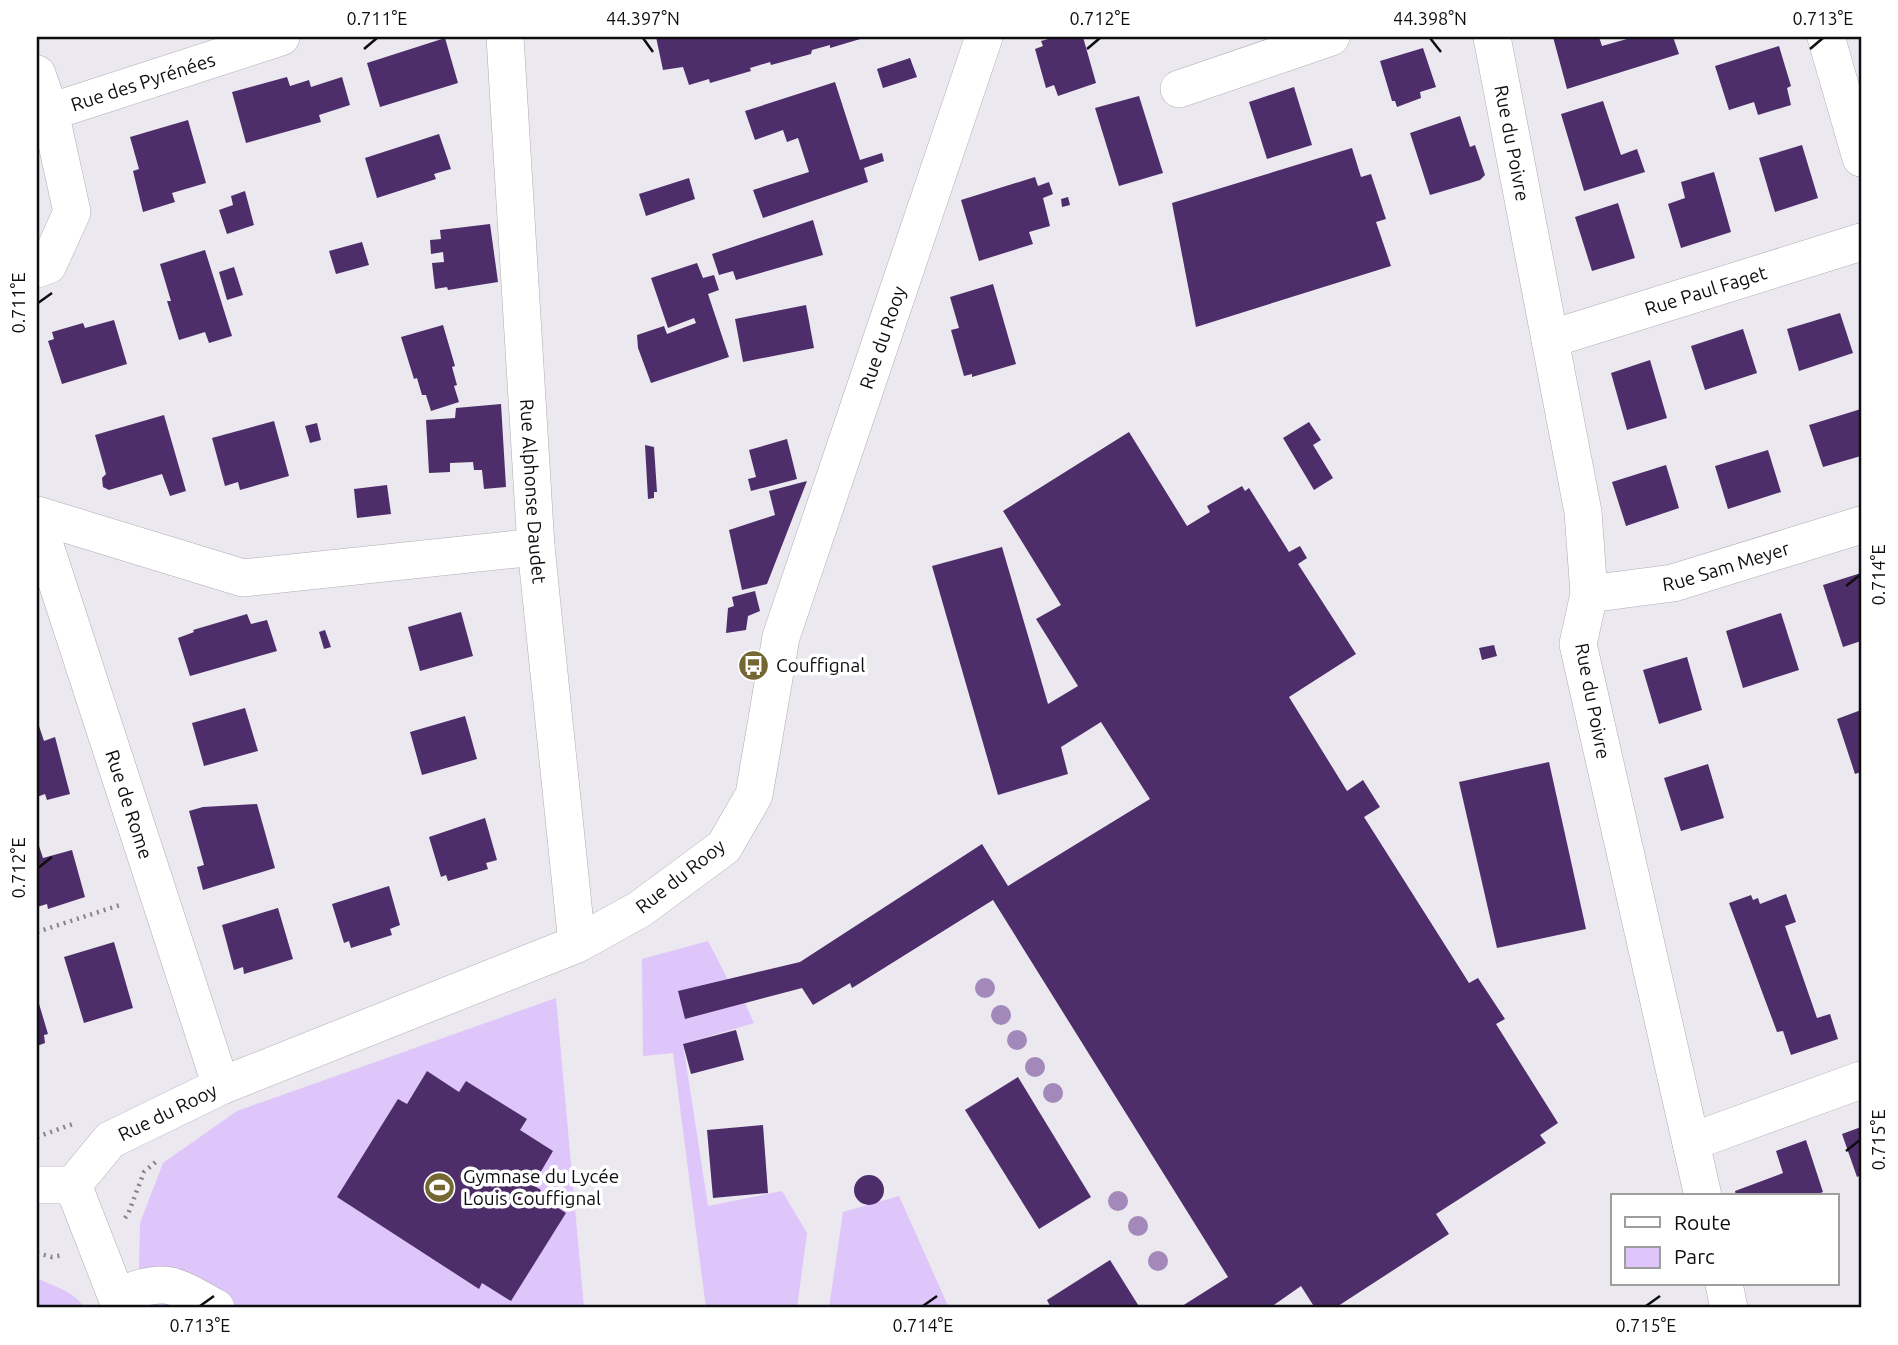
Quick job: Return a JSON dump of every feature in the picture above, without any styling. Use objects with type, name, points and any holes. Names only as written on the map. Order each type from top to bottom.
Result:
[{"type":"street","name":"Rue des Pyrénées","points":[[37,269],[48,265],[72,212],[50,112],[281,37]]},
{"type":"street","name":"Rue Alphonse Daudet","points":[[505,37],[536,547],[577,944]]},
{"type":"street","name":"Rue du Rooy","points":[[73,1185],[110,1140],[221,1086],[577,944],[640,909],[724,847],[754,795],[781,637],[984,37]]},
{"type":"street","points":[[1179,89],[1331,37]]},
{"type":"street","name":"Rue du Poivre","points":[[1492,37],[1583,512],[1589,594],[1578,644],[1703,1194]]},
{"type":"street","points":[[1826,37],[1861,158]]},
{"type":"street","points":[[37,74],[50,112]]},
{"type":"street","name":"Rue Paul Faget","points":[[1550,339],[1861,242]]},
{"type":"street","points":[[37,515],[243,578],[536,547]]},
{"type":"street","name":"Rue de Rome","points":[[37,521],[221,1086]]},
{"type":"street","name":"Rue Sam Meyer","points":[[1589,594],[1673,583],[1861,525]]},
{"type":"street","points":[[1691,1142],[1861,1080]]},
{"type":"street","points":[[37,1185],[73,1185],[119,1303],[145,1285],[177,1286],[216,1308]]},
{"type":"street","points":[[1724,1286],[1730,1308]]},
{"type":"path","points":[[37,932],[157,892]]},
{"type":"green space","points":[[708,941],[728,980],[686,1019],[745,1003],[754,1023],[683,1044],[708,1206],[782,1191],[807,1233],[797,1308],[706,1308],[673,1053],[643,1056],[642,959]]},
{"type":"green space","points":[[556,998],[584,1308],[154,1308],[139,1268],[140,1223],[163,1163],[237,1111]]},
{"type":"green space","points":[[899,1196],[949,1308],[829,1308],[843,1212]]},
{"type":"green space","points":[[37,1278],[70,1294],[84,1308],[37,1308]]},
{"type":"building","points":[[656,37],[867,37],[830,48],[830,45],[812,50],[811,54],[771,65],[770,62],[750,68],[751,71],[710,83],[709,79],[689,85],[683,67],[663,70]]},
{"type":"building","points":[[1055,37],[1083,37],[1096,83],[1058,96],[1054,85],[1046,88],[1035,49],[1043,46],[1041,41]]},
{"type":"building","points":[[1553,37],[1599,37],[1602,46],[1634,37],[1673,37],[1679,54],[1567,89]]},
{"type":"building","points":[[445,38],[458,83],[380,107],[367,63]]},
{"type":"building","points":[[1779,46],[1791,86],[1787,88],[1791,105],[1758,115],[1754,102],[1729,110],[1715,66]]},
{"type":"building","points":[[1423,48],[1436,87],[1420,92],[1421,98],[1397,107],[1395,101],[1392,101],[1380,61]]},
{"type":"building","points":[[910,58],[917,77],[883,88],[877,69]]},
{"type":"building","points":[[287,77],[290,86],[309,80],[311,87],[342,77],[350,105],[319,115],[321,122],[246,143],[232,92]]},
{"type":"building","points":[[835,82],[860,160],[882,153],[884,161],[864,168],[868,182],[763,218],[753,190],[809,172],[798,138],[787,142],[783,130],[755,140],[745,111]]},
{"type":"building","points":[[1294,87],[1312,145],[1267,159],[1249,102]]},
{"type":"building","points":[[1139,96],[1163,173],[1119,186],[1095,108]]},
{"type":"building","points":[[1603,101],[1621,155],[1637,149],[1645,172],[1584,191],[1561,114]]},
{"type":"building","points":[[1460,116],[1470,147],[1475,145],[1485,175],[1480,180],[1430,195],[1410,133]]},
{"type":"building","points":[[188,120],[206,183],[172,193],[175,202],[143,212],[133,171],[139,169],[130,137]]},
{"type":"building","points":[[439,134],[451,169],[434,174],[436,179],[377,198],[365,158]]},
{"type":"building","points":[[1802,145],[1818,198],[1775,212],[1759,158]]},
{"type":"building","points":[[1352,148],[1361,177],[1371,174],[1386,219],[1376,222],[1391,266],[1196,327],[1172,203]]},
{"type":"building","points":[[1714,172],[1731,232],[1681,248],[1668,204],[1685,198],[1681,182]]},
{"type":"building","points":[[1035,177],[1038,186],[1049,182],[1053,194],[1043,198],[1050,226],[1029,232],[1033,244],[979,261],[961,200]]},
{"type":"building","points":[[689,178],[695,199],[646,216],[639,194]]},
{"type":"building","points":[[245,191],[254,225],[227,234],[219,210],[233,205],[231,196]]},
{"type":"building","points":[[1068,197],[1070,205],[1062,207],[1061,199]]},
{"type":"building","points":[[1618,203],[1635,258],[1592,271],[1575,217]]},
{"type":"building","points":[[813,220],[823,255],[736,280],[733,271],[719,275],[712,254]]},
{"type":"building","points":[[490,224],[498,282],[448,290],[447,287],[435,289],[432,263],[444,262],[443,252],[431,254],[430,240],[441,239],[440,230]]},
{"type":"building","points":[[362,242],[369,265],[336,274],[329,251]]},
{"type":"building","points":[[205,250],[232,336],[209,343],[205,332],[179,340],[167,301],[171,301],[160,264]]},
{"type":"building","points":[[697,263],[703,278],[714,275],[719,290],[708,294],[729,357],[651,383],[638,348],[637,335],[664,326],[667,334],[696,323],[694,318],[668,328],[651,278]]},
{"type":"building","points":[[234,267],[243,295],[227,300],[219,272]]},
{"type":"building","points":[[993,284],[1016,364],[972,377],[972,374],[964,376],[951,330],[959,328],[950,297]]},
{"type":"building","points":[[806,305],[814,348],[743,362],[735,319]]},
{"type":"building","points":[[1840,313],[1853,353],[1799,371],[1787,329]]},
{"type":"building","points":[[114,320],[127,364],[62,384],[48,341],[54,339],[52,332],[83,323],[85,328]]},
{"type":"building","points":[[443,325],[455,366],[452,367],[457,385],[454,386],[459,402],[431,411],[417,378],[414,379],[401,337]]},
{"type":"building","points":[[1743,329],[1757,373],[1705,390],[1691,346]]},
{"type":"building","points":[[1650,360],[1667,418],[1627,430],[1611,373]]},
{"type":"building","points":[[501,404],[506,487],[484,489],[482,470],[474,470],[473,462],[450,463],[450,472],[429,473],[426,420],[455,418],[456,408]]},
{"type":"building","points":[[1861,409],[1861,456],[1823,467],[1809,425]]},
{"type":"building","points":[[164,415],[186,491],[170,496],[162,474],[109,490],[103,487],[102,478],[106,474],[95,435]]},
{"type":"building","points":[[274,421],[289,476],[240,490],[238,482],[225,486],[212,438]]},
{"type":"building","points":[[1309,422],[1321,440],[1313,445],[1333,478],[1314,490],[1283,438]]},
{"type":"building","points":[[317,423],[321,440],[310,443],[305,426]]},
{"type":"building","points":[[1129,432],[1187,526],[1210,512],[1207,506],[1242,486],[1245,491],[1249,488],[1289,552],[1300,546],[1307,558],[1298,564],[1356,654],[1289,697],[1347,791],[1363,780],[1380,807],[1364,817],[1469,983],[1478,978],[1505,1019],[1496,1024],[1558,1123],[1540,1135],[1546,1143],[1436,1214],[1449,1234],[1335,1308],[1315,1308],[1301,1286],[1272,1308],[1179,1308],[1228,1277],[993,900],[852,988],[850,983],[813,1005],[802,988],[685,1019],[678,991],[800,962],[982,844],[1008,886],[1150,799],[1101,722],[1061,747],[1068,774],[998,795],[932,566],[1002,547],[1048,704],[1078,686],[1036,619],[1061,605],[1003,511]]},
{"type":"building","points":[[787,439],[797,479],[751,491],[748,479],[756,477],[749,450]]},
{"type":"building","points":[[645,445],[654,447],[657,492],[654,492],[654,498],[648,499]]},
{"type":"building","points":[[1768,450],[1781,492],[1728,509],[1715,466]]},
{"type":"building","points":[[1666,465],[1679,508],[1626,526],[1612,482]]},
{"type":"building","points":[[807,481],[767,584],[742,590],[729,530],[775,515],[769,491]]},
{"type":"building","points":[[387,485],[391,514],[357,518],[354,489]]},
{"type":"building","points":[[1861,573],[1861,641],[1843,647],[1823,585]]},
{"type":"building","points":[[755,591],[760,611],[748,616],[746,630],[726,633],[728,608],[734,606],[732,597]]},
{"type":"building","points":[[461,612],[473,656],[420,671],[408,627]]},
{"type":"building","points":[[1781,613],[1799,670],[1743,688],[1726,631]]},
{"type":"building","points":[[247,614],[251,624],[267,620],[277,651],[190,676],[178,638],[194,632],[193,630]]},
{"type":"building","points":[[325,630],[331,647],[324,649],[319,632]]},
{"type":"building","points":[[1494,645],[1497,656],[1482,660],[1479,648]]},
{"type":"building","points":[[1687,657],[1702,710],[1659,724],[1643,670]]},
{"type":"building","points":[[245,708],[258,751],[204,766],[192,723]]},
{"type":"building","points":[[1861,710],[1861,772],[1855,774],[1837,719]]},
{"type":"building","points":[[465,716],[477,759],[422,775],[410,732]]},
{"type":"building","points":[[37,720],[44,741],[55,737],[70,794],[47,800],[45,794],[37,797]]},
{"type":"building","points":[[1549,762],[1586,929],[1497,948],[1459,782]]},
{"type":"building","points":[[1708,764],[1724,818],[1681,831],[1664,778]]},
{"type":"building","points":[[257,804],[275,868],[203,890],[197,867],[204,865],[189,811],[203,807]]},
{"type":"building","points":[[485,818],[497,860],[486,863],[488,869],[448,881],[446,875],[441,877],[429,837]]},
{"type":"building","points":[[37,840],[43,858],[72,850],[85,897],[48,909],[47,904],[37,907]]},
{"type":"building","points":[[389,886],[400,925],[390,929],[392,935],[351,948],[349,941],[344,943],[332,904]]},
{"type":"building","points":[[1786,894],[1796,922],[1785,926],[1817,1018],[1830,1014],[1838,1039],[1791,1055],[1783,1031],[1777,1032],[1729,903],[1751,895],[1753,900],[1758,898],[1760,904]]},
{"type":"building","points":[[278,908],[293,959],[244,974],[243,967],[234,970],[222,925]]},
{"type":"building","points":[[114,942],[133,1008],[84,1023],[64,957]]},
{"type":"building","points":[[37,997],[48,1034],[44,1035],[45,1043],[37,1046]]},
{"type":"building","points":[[736,1030],[744,1060],[691,1074],[683,1044]]},
{"type":"building","name":"Gymnase du Lycée Louis Couffignal","points":[[427,1071],[459,1092],[466,1081],[527,1119],[520,1130],[553,1151],[533,1185],[541,1190],[538,1195],[566,1213],[511,1301],[482,1283],[479,1289],[337,1197],[398,1099],[407,1104]]},
{"type":"building","points":[[1018,1077],[1091,1197],[1039,1229],[965,1110]]},
{"type":"building","points":[[763,1125],[768,1193],[713,1198],[707,1130]]},
{"type":"building","points":[[1861,1127],[1861,1175],[1857,1177],[1842,1134]]},
{"type":"building","points":[[1806,1140],[1823,1192],[1736,1194],[1735,1191],[1783,1173],[1776,1151]]},
{"type":"building","points":[[869,1175],[875,1176],[883,1184],[883,1196],[875,1204],[869,1205],[863,1204],[855,1196],[854,1190],[855,1184],[863,1176]]},
{"type":"building","points":[[1110,1260],[1140,1308],[1051,1308],[1047,1300]]},
{"type":"place","name":"Couffignal","points":[[753,665]]},
{"type":"place","name":"Gymnase du Lycée Louis Couffignal","points":[[440,1187]]}]
